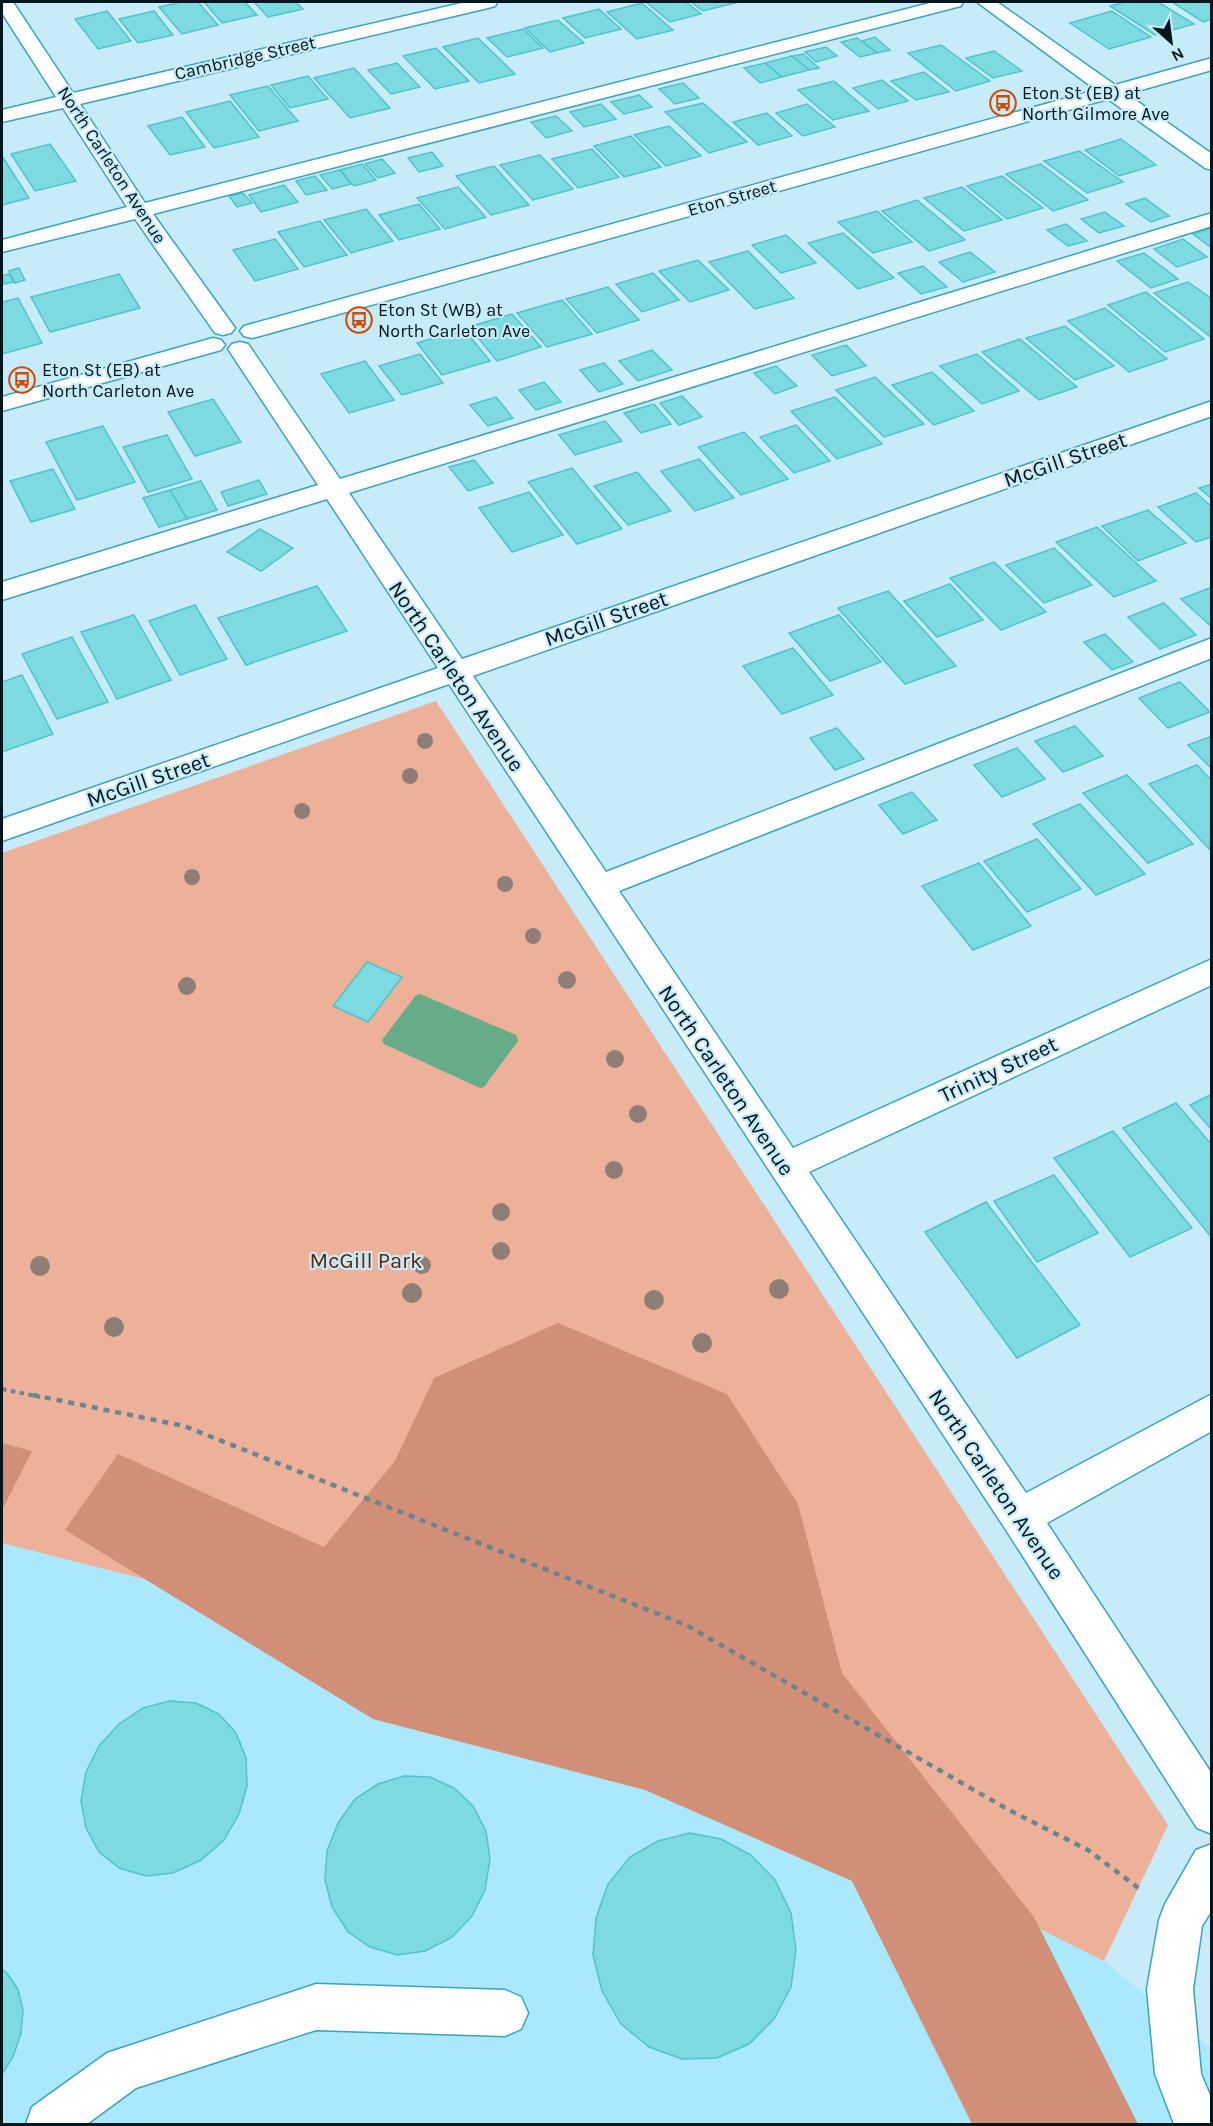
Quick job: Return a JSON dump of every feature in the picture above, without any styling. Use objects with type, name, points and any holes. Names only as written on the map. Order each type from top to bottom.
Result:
[{"type":"street","name":"North Carleton Avenue","points":[[6,2],[218,336]]},
{"type":"street","name":"Cambridge Street","points":[[2,116],[488,2]]},
{"type":"street","points":[[2,246],[954,2]]},
{"type":"street","points":[[986,2],[1212,164]]},
{"type":"street","name":"Eton Street","points":[[246,340],[1212,64]]},
{"type":"street","points":[[2,591],[1212,219]]},
{"type":"street","points":[[2,404],[218,336],[223,350],[246,340]]},
{"type":"street","name":"North Carleton Avenue","points":[[246,340],[332,489],[1020,1517],[1212,1813]]},
{"type":"street","name":"McGill Street","points":[[2,830],[1212,408]]},
{"type":"street","points":[[598,887],[1212,647]]},
{"type":"street","name":"Trinity Street","points":[[785,1167],[1212,971]]},
{"type":"street","points":[[1020,1517],[1212,1411]]},
{"type":"street","points":[[1197,2124],[1178,2074],[1170,1989],[1181,1920],[1212,1866]]},
{"type":"street","points":[[49,2124],[123,2069],[316,2007],[505,2013]]},
{"type":"path","points":[[2,1389],[184,1426],[686,1624],[1009,1810],[1088,1850],[1181,1920]]},
{"type":"shaded area","points":[[420,994],[516,1035],[518,1041],[484,1087],[480,1088],[384,1044],[382,1040],[416,995]]},
{"type":"shaded area","points":[[558,1323],[727,1394],[798,1504],[842,1673],[1034,1917],[1138,2124],[972,2124],[852,1881],[645,1790],[373,1719],[65,1530],[118,1454],[324,1547],[395,1461],[434,1378]]},
{"type":"shaded area","points":[[2,1443],[32,1451],[2,1510]]},
{"type":"shaded area","points":[[2,1543],[538,1679],[1104,1961],[1211,2048],[1211,2124],[2,2124]]},
{"type":"green space","name":"McGill Park","points":[[436,701],[1168,1825],[1104,1961],[538,1679],[2,1543],[2,853]]},
{"type":"building","points":[[182,2],[198,2],[218,25],[182,34],[159,7]]},
{"type":"building","points":[[204,2],[245,2],[257,15],[222,23]]},
{"type":"building","points":[[254,2],[296,2],[303,9],[268,17]]},
{"type":"building","points":[[646,2],[686,2],[701,14],[670,22]]},
{"type":"building","points":[[691,2],[739,2],[703,11]]},
{"type":"building","points":[[1126,2],[1158,2],[1194,24],[1155,35],[1110,6]]},
{"type":"building","points":[[1172,2],[1212,2],[1212,19],[1203,22]]},
{"type":"building","points":[[642,3],[673,30],[637,39],[607,12]]},
{"type":"building","points":[[599,9],[621,29],[585,38],[563,18]]},
{"type":"building","points":[[107,11],[131,41],[98,49],[75,19]]},
{"type":"building","points":[[154,11],[173,35],[138,43],[119,19]]},
{"type":"building","points":[[1112,11],[1151,37],[1109,49],[1070,23]]},
{"type":"building","points":[[558,20],[584,43],[550,52],[525,28]]},
{"type":"building","points":[[523,29],[543,48],[507,57],[487,38]]},
{"type":"building","points":[[875,37],[890,50],[877,53],[862,41]]},
{"type":"building","points":[[478,38],[515,74],[479,83],[443,47]]},
{"type":"building","points":[[857,38],[877,53],[860,57],[841,42]]},
{"type":"building","points":[[941,45],[990,81],[956,91],[908,53]]},
{"type":"building","points":[[826,47],[837,56],[816,62],[805,52]]},
{"type":"building","points":[[436,48],[469,81],[435,89],[403,56]]},
{"type":"building","points":[[994,51],[1022,71],[993,78],[966,58]]},
{"type":"building","points":[[803,54],[819,68],[809,70],[792,56]]},
{"type":"building","points":[[792,56],[809,70],[782,77],[765,63]]},
{"type":"building","points":[[397,63],[420,87],[391,94],[368,70]]},
{"type":"building","points":[[765,63],[782,77],[760,83],[744,68]]},
{"type":"building","points":[[354,68],[390,108],[350,118],[314,78]]},
{"type":"building","points":[[924,72],[949,92],[916,100],[891,81]]},
{"type":"building","points":[[308,76],[328,99],[290,108],[271,85]]},
{"type":"building","points":[[882,80],[908,101],[878,109],[853,88]]},
{"type":"building","points":[[834,81],[869,111],[833,120],[798,90]]},
{"type":"building","points":[[683,83],[699,98],[675,104],[659,89]]},
{"type":"building","points":[[268,86],[298,121],[259,131],[230,95]]},
{"type":"building","points":[[639,95],[652,107],[624,114],[611,102]]},
{"type":"building","points":[[230,101],[259,137],[214,148],[186,112]]},
{"type":"building","points":[[703,103],[747,142],[709,153],[665,112]]},
{"type":"building","points":[[601,104],[616,119],[584,127],[570,112]]},
{"type":"building","points":[[807,104],[835,127],[803,136],[776,113]]},
{"type":"building","points":[[767,113],[792,136],[758,145],[733,122]]},
{"type":"building","points":[[556,116],[572,131],[546,138],[531,122]]},
{"type":"building","points":[[182,117],[205,147],[170,155],[148,126]]},
{"type":"building","points":[[669,126],[701,156],[666,166],[634,135]]},
{"type":"building","points":[[631,136],[661,167],[624,177],[594,146]]},
{"type":"building","points":[[1121,139],[1156,165],[1119,176],[1085,150]]},
{"type":"building","points":[[50,144],[76,181],[35,191],[11,154]]},
{"type":"building","points":[[592,149],[619,177],[578,188],[552,159]]},
{"type":"building","points":[[1079,151],[1123,182],[1087,193],[1044,161]]},
{"type":"building","points":[[432,152],[443,166],[419,172],[408,158]]},
{"type":"building","points":[[540,155],[573,189],[533,200],[500,165]]},
{"type":"building","points":[[2,156],[29,198],[2,205]]},
{"type":"building","points":[[382,159],[395,173],[378,178],[365,164]]},
{"type":"building","points":[[362,164],[376,180],[354,186],[340,170]]},
{"type":"building","points":[[1041,164],[1088,200],[1053,211],[1006,174]]},
{"type":"building","points":[[494,166],[529,205],[491,215],[456,176]]},
{"type":"building","points":[[340,170],[351,184],[332,189],[320,175]]},
{"type":"building","points":[[315,176],[327,190],[306,195],[296,181]]},
{"type":"building","points":[[1002,176],[1043,208],[1007,219],[967,186]]},
{"type":"building","points":[[284,185],[298,202],[261,212],[249,195]]},
{"type":"building","points":[[458,187],[486,217],[445,229],[417,198]]},
{"type":"building","points":[[962,187],[1002,220],[964,231],[924,198]]},
{"type":"building","points":[[243,193],[252,203],[237,207],[229,196]]},
{"type":"building","points":[[1145,198],[1169,216],[1151,222],[1126,204]]},
{"type":"building","points":[[917,200],[965,240],[929,251],[882,211]]},
{"type":"building","points":[[419,204],[440,229],[399,240],[379,215]]},
{"type":"building","points":[[366,209],[393,241],[351,253],[324,220]]},
{"type":"building","points":[[877,211],[912,242],[873,253],[838,222]]},
{"type":"building","points":[[1105,212],[1124,226],[1099,233],[1081,219]]},
{"type":"building","points":[[320,221],[347,255],[304,267],[278,232]]},
{"type":"building","points":[[1066,224],[1087,241],[1068,246],[1047,230]]},
{"type":"building","points":[[1212,228],[1212,248],[1193,234]]},
{"type":"building","points":[[843,233],[894,278],[858,289],[808,243]]},
{"type":"building","points":[[786,235],[816,263],[781,273],[752,245]]},
{"type":"building","points":[[275,239],[298,269],[255,281],[233,250]]},
{"type":"building","points":[[1183,239],[1207,257],[1177,267],[1154,249]]},
{"type":"building","points":[[748,251],[794,298],[755,309],[709,262]]},
{"type":"building","points":[[970,252],[995,272],[963,282],[939,262]]},
{"type":"building","points":[[1144,253],[1178,279],[1151,288],[1117,261]]},
{"type":"building","points":[[698,260],[729,290],[690,302],[659,271]]},
{"type":"building","points":[[923,266],[947,287],[921,294],[898,273]]},
{"type":"building","points":[[19,268],[25,280],[15,283],[9,271]]},
{"type":"building","points":[[653,273],[679,300],[642,312],[616,284]]},
{"type":"building","points":[[9,274],[14,282],[4,284],[2,276]]},
{"type":"building","points":[[119,274],[140,308],[50,332],[31,297]]},
{"type":"building","points":[[1188,282],[1212,299],[1212,338],[1154,293]]},
{"type":"building","points":[[608,287],[639,320],[597,333],[566,299]]},
{"type":"building","points":[[1146,292],[1204,339],[1165,352],[1108,305]]},
{"type":"building","points":[[18,298],[42,343],[2,354],[2,302]]},
{"type":"building","points":[[562,300],[592,334],[547,347],[517,313]]},
{"type":"building","points":[[1105,308],[1167,359],[1129,372],[1068,321]]},
{"type":"building","points":[[512,314],[541,347],[497,361],[469,327]]},
{"type":"building","points":[[1065,326],[1114,366],[1075,380],[1026,338]]},
{"type":"building","points":[[464,329],[490,361],[442,375],[417,343]]},
{"type":"building","points":[[1020,339],[1077,387],[1039,400],[982,352]]},
{"type":"building","points":[[846,345],[866,366],[832,376],[812,355]]},
{"type":"building","points":[[652,350],[672,370],[638,381],[619,361]]},
{"type":"building","points":[[420,354],[443,383],[402,395],[379,366]]},
{"type":"building","points":[[977,354],[1019,391],[982,404],[940,366]]},
{"type":"building","points":[[365,361],[394,400],[349,413],[321,374]]},
{"type":"building","points":[[604,363],[623,384],[599,392],[580,370]]},
{"type":"building","points":[[776,366],[797,386],[775,394],[754,373]]},
{"type":"building","points":[[932,372],[974,411],[934,425],[892,385]]},
{"type":"building","points":[[875,377],[924,424],[884,437],[836,390]]},
{"type":"building","points":[[544,382],[561,402],[536,410],[519,390]]},
{"type":"building","points":[[682,396],[702,417],[679,425],[660,403]]},
{"type":"building","points":[[496,397],[513,418],[488,426],[470,405]]},
{"type":"building","points":[[835,397],[882,444],[837,459],[791,411]]},
{"type":"building","points":[[213,399],[241,442],[195,456],[168,412]]},
{"type":"building","points":[[654,404],[671,424],[641,433],[624,413]]},
{"type":"building","points":[[605,421],[622,441],[575,455],[559,435]]},
{"type":"building","points":[[796,425],[830,461],[794,473],[760,437]]},
{"type":"building","points":[[103,426],[135,482],[77,500],[46,442]]},
{"type":"building","points":[[744,432],[788,479],[741,495],[698,447]]},
{"type":"building","points":[[167,435],[192,479],[148,492],[123,447]]},
{"type":"building","points":[[699,459],[734,498],[695,511],[661,471]]},
{"type":"building","points":[[474,460],[493,483],[468,491],[449,467]]},
{"type":"building","points":[[572,468],[622,529],[577,544],[528,482]]},
{"type":"building","points":[[53,469],[75,509],[31,522],[10,481]]},
{"type":"building","points":[[637,472],[671,511],[628,525],[594,486]]},
{"type":"building","points":[[259,480],[267,494],[228,506],[221,492]]},
{"type":"building","points":[[201,481],[217,510],[187,519],[170,490]]},
{"type":"building","points":[[1212,484],[1212,499],[1199,488]]},
{"type":"building","points":[[170,490],[187,519],[159,527],[143,498]]},
{"type":"building","points":[[529,492],[563,535],[512,552],[479,508]]},
{"type":"building","points":[[1196,493],[1212,507],[1212,537],[1196,542],[1158,507]]},
{"type":"building","points":[[1148,510],[1186,543],[1138,561],[1102,526]]},
{"type":"building","points":[[1097,527],[1156,581],[1114,597],[1056,542]]},
{"type":"building","points":[[260,529],[293,548],[261,571],[227,552]]},
{"type":"building","points":[[1054,548],[1092,585],[1044,603],[1006,565]]},
{"type":"building","points":[[994,562],[1046,612],[1001,630],[950,578]]},
{"type":"building","points":[[950,584],[983,620],[937,637],[904,601]]},
{"type":"building","points":[[317,586],[347,631],[246,665],[218,618]]},
{"type":"building","points":[[1212,587],[1212,627],[1181,599]]},
{"type":"building","points":[[888,591],[956,666],[905,684],[838,608]]},
{"type":"building","points":[[1164,603],[1196,635],[1160,649],[1128,617]]},
{"type":"building","points":[[195,605],[227,659],[180,675],[149,621]]},
{"type":"building","points":[[134,615],[171,680],[117,699],[81,632]]},
{"type":"building","points":[[839,615],[881,662],[830,681],[789,633]]},
{"type":"building","points":[[1105,634],[1133,662],[1112,670],[1084,642]]},
{"type":"building","points":[[72,637],[108,702],[57,719],[22,654]]},
{"type":"building","points":[[793,648],[833,695],[782,714],[743,666]]},
{"type":"building","points":[[22,675],[53,734],[2,752],[2,682]]},
{"type":"building","points":[[1180,682],[1210,712],[1168,728],[1139,698]]},
{"type":"building","points":[[1075,726],[1103,756],[1063,772],[1035,741]]},
{"type":"building","points":[[837,728],[864,759],[835,770],[810,738]]},
{"type":"building","points":[[1212,736],[1212,769],[1188,745]]},
{"type":"building","points":[[1017,748],[1045,779],[1002,797],[974,765]]},
{"type":"building","points":[[1197,765],[1212,781],[1210,850],[1149,784]]},
{"type":"building","points":[[1127,775],[1193,844],[1148,863],[1083,793]]},
{"type":"building","points":[[912,792],[937,820],[903,834],[879,805]]},
{"type":"building","points":[[1080,804],[1145,874],[1096,895],[1033,824]]},
{"type":"building","points":[[1037,839],[1081,889],[1027,912],[984,861]]},
{"type":"building","points":[[979,863],[1031,926],[973,950],[922,886]]},
{"type":"building","points":[[367,962],[402,977],[368,1022],[333,1006]]},
{"type":"building","points":[[1212,1094],[1212,1130],[1190,1105]]},
{"type":"building","points":[[1176,1103],[1212,1145],[1212,1238],[1123,1128]]},
{"type":"building","points":[[1113,1131],[1192,1228],[1130,1257],[1054,1158]]},
{"type":"building","points":[[1054,1175],[1098,1233],[1037,1262],[994,1201]]},
{"type":"building","points":[[986,1202],[1080,1325],[1017,1358],[925,1232]]},
{"type":"building","points":[[170,1701],[196,1703],[219,1714],[236,1733],[246,1758],[247,1786],[239,1814],[224,1840],[201,1860],[173,1873],[146,1876],[119,1868],[99,1852],[86,1828],[81,1801],[86,1772],[99,1746],[119,1724],[143,1708]]},
{"type":"building","points":[[404,1776],[430,1777],[454,1788],[473,1806],[486,1831],[490,1859],[485,1890],[472,1916],[451,1938],[425,1951],[397,1955],[370,1947],[348,1932],[332,1907],[325,1880],[327,1851],[338,1823],[355,1799],[378,1784]]},
{"type":"building","points":[[690,1833],[721,1839],[751,1855],[775,1880],[791,1913],[796,1950],[791,1987],[774,2019],[749,2044],[717,2058],[682,2059],[649,2047],[621,2024],[602,1991],[593,1955],[596,1918],[608,1884],[630,1857],[658,1841]]},
{"type":"building","points":[[2,1969],[18,1989],[23,2010],[21,2033],[13,2057],[2,2074]]},
{"type":"place","name":"Eton St (EB) at North Gilmore Ave","points":[[1003,103]]},
{"type":"place","name":"Eton St (WB) at North Carleton Ave","points":[[359,320]]},
{"type":"place","name":"Eton St (EB) at North Carleton Ave","points":[[22,380]]}]
